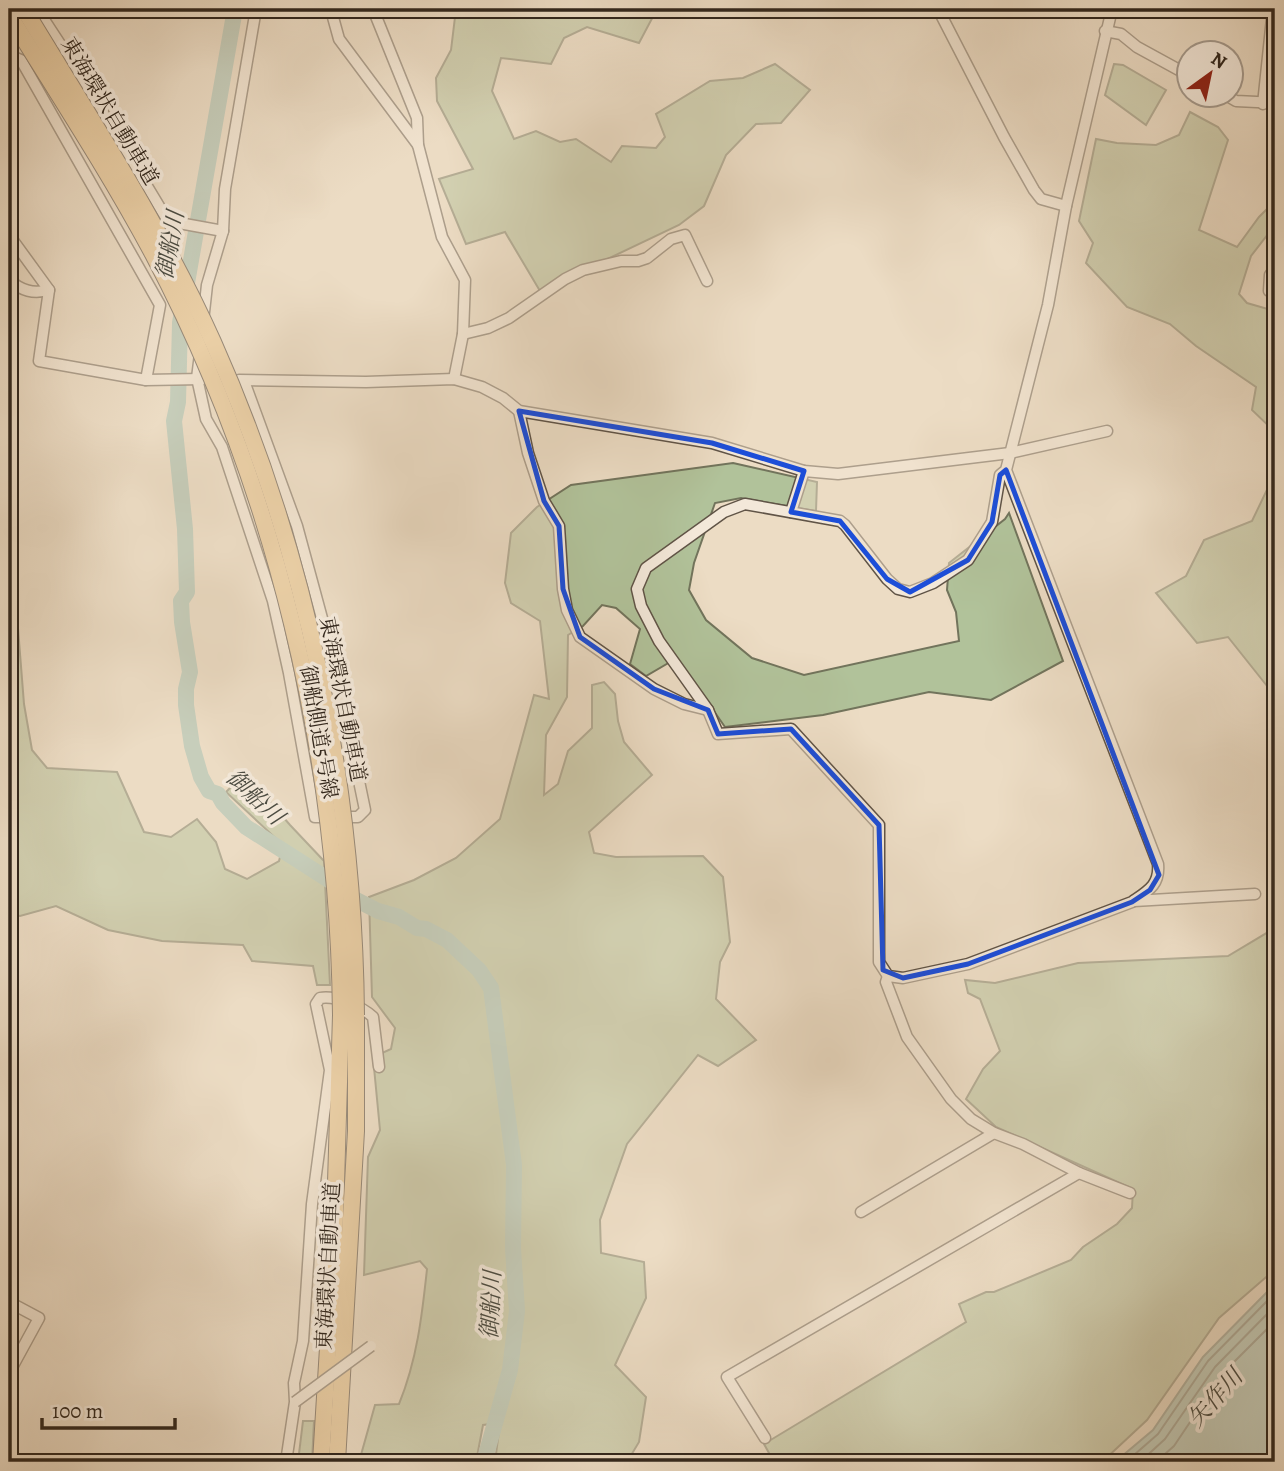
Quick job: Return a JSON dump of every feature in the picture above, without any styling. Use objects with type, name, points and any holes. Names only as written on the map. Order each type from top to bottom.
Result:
[{"type":"highway","name":"東海環状自動車道","points":[[23,9],[148,215],[212,341],[258,458],[303,606],[332,741],[349,861],[349,1015],[355,1144],[337,1462]]},
{"type":"highway","name":"東海環状自動車道","points":[[9,15],[152,253],[212,380],[246,470],[291,622],[317,743],[334,861],[349,1015],[321,1462]]},
{"type":"street","points":[[146,380],[160,305],[21,60],[9,54],[14,9],[43,18],[168,221],[220,231]]},
{"type":"street","name":"御船側道5号線","points":[[244,380],[297,526],[335,670],[365,810],[358,817],[315,817],[289,673],[272,601],[222,447],[206,419],[195,379],[207,285],[220,231],[256,9]]},
{"type":"street","points":[[373,9],[416,118],[418,145],[442,237],[465,280],[463,334],[454,379]]},
{"type":"street","points":[[938,9],[1034,190],[1041,200],[1066,206]]},
{"type":"street","points":[[1006,470],[1000,475],[992,522],[968,560],[933,583],[910,592],[898,589],[887,579],[840,521],[745,504],[724,513],[646,568],[637,589],[641,606],[659,641],[708,710],[718,734],[791,729],[879,825],[878,962],[888,976],[903,978],[968,964],[1132,902],[1156,884],[1159,875],[1158,864],[1006,470],[1048,305],[1066,206],[1112,9]]},
{"type":"street","points":[[1263,104],[1273,9]]},
{"type":"street","points":[[331,10],[339,39],[418,145]]},
{"type":"street","points":[[1105,31],[1121,34],[1137,47],[1176,69]]},
{"type":"street","points":[[41,94],[79,73]]},
{"type":"street","points":[[1246,102],[1275,103]]},
{"type":"street","points":[[115,224],[150,195]]},
{"type":"street","points":[[9,235],[49,290],[39,361],[146,380],[366,383],[454,379],[482,387],[503,398],[519,411],[712,443],[804,471],[838,474],[1010,453],[1107,431]]},
{"type":"street","points":[[463,334],[488,328],[509,318],[565,279],[583,270],[648,258],[671,239],[685,235],[707,281]]},
{"type":"street","points":[[1269,291],[1270,275],[1275,268]]},
{"type":"street","points":[[9,280],[16,286],[35,293],[49,290]]},
{"type":"street","points":[[519,411],[528,453],[544,501],[559,526],[563,589],[568,610],[580,637],[654,690],[684,704],[708,710]]},
{"type":"street","points":[[791,512],[804,471]]},
{"type":"street","points":[[248,526],[297,526]]},
{"type":"street","points":[[289,673],[335,670]]},
{"type":"street","points":[[1132,902],[1255,894]]},
{"type":"street","points":[[888,976],[886,982],[907,1037],[951,1099],[971,1119],[994,1133],[1130,1193]]},
{"type":"street","points":[[286,1462],[295,1402],[294,1383],[304,1323],[312,1204],[330,1070],[316,1004],[320,998],[329,996],[373,1017],[379,1067]]},
{"type":"street","points":[[861,1212],[994,1133]]},
{"type":"street","points":[[765,1438],[727,1377],[1079,1172]]},
{"type":"street","points":[[9,1301],[39,1318],[9,1373]]},
{"type":"street","points":[[295,1402],[371,1346]]},
{"type":"street","points":[[9,1459],[15,1462]]},
{"type":"highlighted area","points":[[519,411],[712,443],[804,471],[791,512],[840,521],[887,579],[910,592],[968,560],[992,522],[1000,475],[1006,470],[1159,875],[1150,890],[1132,902],[968,964],[903,978],[883,970],[879,825],[791,729],[718,734],[708,710],[654,689],[580,637],[563,589],[559,526],[544,501]]},
{"type":"green space","points":[[456,9],[657,9],[639,43],[587,27],[564,38],[551,64],[501,58],[492,91],[514,139],[536,131],[560,142],[576,139],[611,162],[622,146],[656,148],[665,137],[656,114],[710,81],[743,78],[775,64],[810,90],[781,123],[756,124],[726,155],[704,206],[679,225],[540,291],[505,232],[466,244],[439,179],[473,169],[437,101],[436,78],[451,50]]},
{"type":"green space","points":[[1114,64],[1123,65],[1166,90],[1146,125],[1105,95]]},
{"type":"green space","points":[[1190,112],[1218,127],[1228,140],[1199,230],[1237,247],[1259,217],[1275,201],[1275,225],[1251,256],[1239,294],[1247,303],[1271,310],[1275,307],[1275,432],[1252,410],[1256,387],[1196,346],[1170,324],[1127,307],[1086,263],[1093,243],[1079,221],[1096,139],[1156,145],[1179,135]]},
{"type":"green space","points":[[733,463],[817,482],[816,511],[741,498],[715,503],[694,563],[689,590],[706,620],[752,658],[804,675],[959,641],[956,612],[947,590],[949,563],[1009,513],[1063,661],[991,700],[929,692],[823,715],[725,727],[677,658],[646,676],[630,664],[640,629],[616,608],[602,605],[583,626],[568,635],[567,697],[546,735],[544,795],[558,784],[568,751],[592,728],[592,685],[604,682],[615,694],[624,742],[652,775],[589,832],[594,853],[616,857],[703,856],[723,877],[730,942],[720,962],[716,999],[756,1040],[718,1066],[698,1055],[627,1144],[600,1220],[601,1253],[644,1262],[646,1298],[615,1365],[646,1397],[639,1442],[627,1462],[495,1462],[500,1423],[483,1425],[476,1462],[359,1462],[375,1405],[399,1404],[405,1387],[418,1338],[427,1269],[420,1261],[364,1275],[368,1157],[380,1130],[373,1057],[391,1049],[395,1028],[372,997],[369,897],[414,880],[456,858],[500,819],[534,695],[549,699],[540,621],[511,603],[505,583],[511,533],[537,507],[571,485]]},
{"type":"green space","points":[[1275,473],[1275,696],[1228,637],[1197,643],[1156,593],[1186,576],[1204,540],[1252,521]]},
{"type":"green space","points":[[9,558],[13,565],[24,704],[32,750],[47,768],[117,772],[144,832],[171,837],[197,819],[216,842],[225,869],[247,879],[279,861],[283,845],[226,792],[245,773],[324,861],[330,985],[317,985],[313,966],[252,961],[243,945],[162,941],[108,930],[56,906],[20,916],[9,914]]},
{"type":"green space","points":[[1275,928],[1275,1257],[1272,1272],[1219,1318],[1147,1420],[1102,1462],[774,1462],[764,1444],[966,1322],[959,1304],[1071,1260],[1083,1247],[1117,1224],[1132,1208],[1133,1189],[996,1127],[966,1099],[983,1069],[1000,1051],[980,999],[968,993],[965,980],[995,983],[1078,963],[1228,956]]},
{"type":"green space","points":[[303,1421],[314,1421],[312,1462],[298,1462]]},
{"type":"water","name":"矢作川","points":[[1275,1280],[1275,1453],[1263,1462],[1115,1462],[1153,1430],[1203,1357],[1274,1285]]},
{"type":"waterway","name":"御船川","points":[[235,9],[180,323],[178,402],[174,421],[185,529],[187,592],[181,601],[190,672],[186,705],[192,746],[201,777],[209,791],[218,794],[246,827],[332,882],[341,892],[447,940],[479,970],[491,988],[514,1165],[513,1248],[517,1311],[510,1370],[484,1462]]}]
